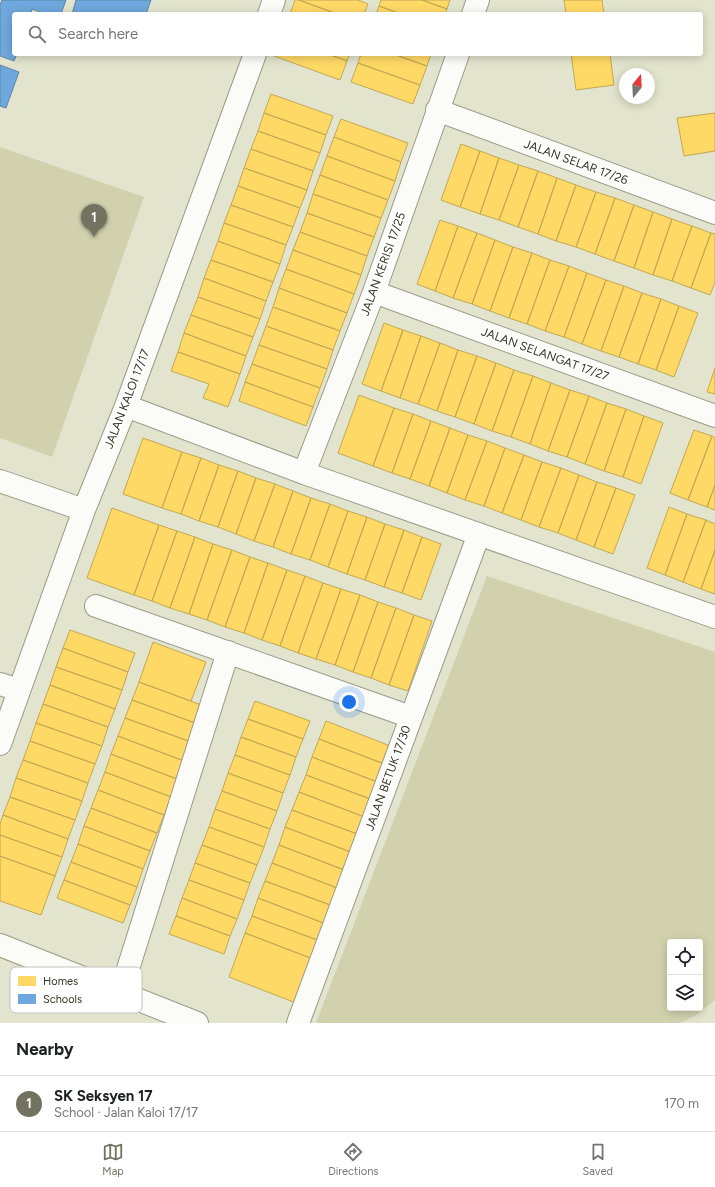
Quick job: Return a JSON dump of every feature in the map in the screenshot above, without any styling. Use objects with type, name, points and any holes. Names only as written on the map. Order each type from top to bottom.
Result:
[{"type":"street","points":[[270,12],[274,0]]},
{"type":"street","points":[[474,12],[478,0]]},
{"type":"street","name":"JALAN KALOI 17/17","points":[[0,744],[10,687],[126,406],[253,56]]},
{"type":"street","name":"JALAN KERISI 17/25","points":[[304,473],[374,292],[457,56]]},
{"type":"street","name":"JALAN SELAR 17/26","points":[[437,110],[715,213]]},
{"type":"street","name":"JALAN SELANGAT 17/27","points":[[374,292],[715,416]]},
{"type":"street","points":[[126,406],[304,473],[715,617]]},
{"type":"street","points":[[0,481],[84,510]]},
{"type":"street","name":"JALAN BETUK 17/30","points":[[298,1023],[479,534]]},
{"type":"street","points":[[96,606],[411,717]]},
{"type":"street","points":[[129,967],[228,652]]},
{"type":"street","points":[[0,945],[58,967]]},
{"type":"street","points":[[142,1000],[197,1023]]},
{"type":"green space","points":[[0,147],[144,197],[52,457],[0,438]]},
{"type":"green space","points":[[487,576],[715,652],[715,1000],[703,1010],[703,939],[667,939],[667,1011],[702,1011],[680,1023],[316,1023]]},
{"type":"building: Homes","points":[[295,0],[299,0],[332,12],[291,12]]},
{"type":"building: Homes","points":[[299,0],[358,0],[368,4],[365,12],[332,12]]},
{"type":"building: Homes","points":[[381,0],[422,0],[447,9],[446,12],[396,12],[379,6]]},
{"type":"building: Homes","points":[[422,0],[450,0],[447,9]]},
{"type":"building: Homes","points":[[564,0],[602,0],[604,12],[566,12]]},
{"type":"building: Homes","points":[[379,6],[396,12],[377,12]]},
{"type":"building: Homes","points":[[274,56],[333,56],[347,61],[340,80]]},
{"type":"building: Homes","points":[[333,56],[349,56],[347,61]]},
{"type":"building: Homes","points":[[360,56],[399,56],[427,66],[420,85],[358,63]]},
{"type":"building: Homes","points":[[399,56],[430,56],[427,66]]},
{"type":"building: Homes","points":[[571,56],[610,56],[614,85],[576,90]]},
{"type":"building: Homes","points":[[358,63],[420,85],[413,104],[351,82]]},
{"type":"building: Homes","points":[[271,94],[333,116],[326,135],[264,113]]},
{"type":"building: Homes","points":[[264,113],[326,135],[320,153],[258,131]]},
{"type":"building: Homes","points":[[715,113],[715,151],[684,156],[677,118]]},
{"type":"building: Homes","points":[[341,119],[408,143],[401,162],[334,137]]},
{"type":"building: Homes","points":[[258,131],[320,153],[313,171],[251,149]]},
{"type":"building: Homes","points":[[334,137],[401,162],[395,181],[327,156]]},
{"type":"building: Homes","points":[[461,144],[480,151],[460,207],[441,200]]},
{"type":"building: Homes","points":[[251,149],[313,171],[307,190],[244,168]]},
{"type":"building: Homes","points":[[480,151],[499,158],[480,214],[460,207]]},
{"type":"building: Homes","points":[[327,156],[395,181],[388,200],[320,175]]},
{"type":"building: Homes","points":[[499,158],[519,165],[499,220],[480,214]]},
{"type":"building: Homes","points":[[519,165],[538,171],[518,227],[499,220]]},
{"type":"building: Homes","points":[[244,168],[307,190],[300,208],[238,186]]},
{"type":"building: Homes","points":[[538,171],[557,178],[538,234],[518,227]]},
{"type":"building: Homes","points":[[320,175],[388,200],[381,218],[313,194]]},
{"type":"building: Homes","points":[[557,178],[576,185],[556,241],[538,234]]},
{"type":"building: Homes","points":[[576,185],[596,192],[576,247],[556,241]]},
{"type":"building: Homes","points":[[238,186],[300,208],[293,227],[231,205]]},
{"type":"building: Homes","points":[[596,192],[615,198],[595,254],[576,247]]},
{"type":"building: Homes","points":[[313,194],[381,218],[374,237],[307,213]]},
{"type":"building: Homes","points":[[615,198],[634,205],[614,261],[595,254]]},
{"type":"building: Homes","points":[[231,205],[293,227],[286,245],[224,223]]},
{"type":"building: Homes","points":[[634,205],[653,212],[634,268],[614,261]]},
{"type":"building: Homes","points":[[653,212],[672,219],[653,275],[634,268]]},
{"type":"building: Homes","points":[[307,213],[374,237],[367,256],[300,232]]},
{"type":"building: Homes","points":[[672,219],[692,226],[672,281],[653,275]]},
{"type":"building: Homes","points":[[440,220],[458,226],[435,291],[417,284]]},
{"type":"building: Homes","points":[[224,223],[286,245],[280,264],[218,241]]},
{"type":"building: Homes","points":[[458,226],[477,233],[453,298],[435,291]]},
{"type":"building: Homes","points":[[692,226],[711,233],[691,288],[672,281]]},
{"type":"building: Homes","points":[[300,232],[367,256],[361,275],[293,250]]},
{"type":"building: Homes","points":[[477,233],[495,240],[472,304],[453,298]]},
{"type":"building: Homes","points":[[711,233],[715,234],[715,282],[710,295],[691,288]]},
{"type":"building: Homes","points":[[495,240],[513,247],[490,311],[472,304]]},
{"type":"building: Homes","points":[[218,241],[280,264],[273,282],[211,260]]},
{"type":"building: Homes","points":[[513,247],[532,253],[509,318],[490,311]]},
{"type":"building: Homes","points":[[293,250],[361,275],[354,294],[286,269]]},
{"type":"building: Homes","points":[[532,253],[550,260],[527,324],[509,318]]},
{"type":"building: Homes","points":[[211,260],[273,282],[266,301],[204,278]]},
{"type":"building: Homes","points":[[550,260],[569,266],[545,331],[527,324]]},
{"type":"building: Homes","points":[[569,266],[587,273],[564,337],[545,331]]},
{"type":"building: Homes","points":[[286,269],[354,294],[347,313],[279,288]]},
{"type":"building: Homes","points":[[587,273],[606,280],[582,344],[564,337]]},
{"type":"building: Homes","points":[[204,278],[266,301],[260,319],[198,297]]},
{"type":"building: Homes","points":[[606,280],[624,286],[601,351],[582,344]]},
{"type":"building: Homes","points":[[624,286],[642,293],[619,357],[601,351]]},
{"type":"building: Homes","points":[[279,288],[347,313],[340,331],[273,307]]},
{"type":"building: Homes","points":[[642,293],[661,299],[638,364],[619,357]]},
{"type":"building: Homes","points":[[198,297],[260,319],[253,337],[191,315]]},
{"type":"building: Homes","points":[[661,299],[679,306],[656,370],[638,364]]},
{"type":"building: Homes","points":[[679,306],[698,313],[674,377],[656,370]]},
{"type":"building: Homes","points":[[273,307],[340,331],[333,350],[266,326]]},
{"type":"building: Homes","points":[[191,315],[253,337],[246,356],[184,333]]},
{"type":"building: Homes","points":[[384,323],[403,330],[381,391],[362,384]]},
{"type":"building: Homes","points":[[266,326],[333,350],[327,369],[259,345]]},
{"type":"building: Homes","points":[[403,330],[421,336],[400,398],[381,391]]},
{"type":"building: Homes","points":[[184,333],[246,356],[240,374],[178,352]]},
{"type":"building: Homes","points":[[421,336],[440,343],[418,404],[400,398]]},
{"type":"building: Homes","points":[[440,343],[458,350],[437,411],[418,404]]},
{"type":"building: Homes","points":[[259,345],[327,369],[320,388],[252,364]]},
{"type":"building: Homes","points":[[458,350],[477,356],[455,417],[437,411]]},
{"type":"building: Homes","points":[[178,352],[240,374],[228,407],[203,398],[209,384],[171,371]]},
{"type":"building: Homes","points":[[477,356],[496,363],[474,424],[455,417]]},
{"type":"building: Homes","points":[[496,363],[514,370],[492,431],[474,424]]},
{"type":"building: Homes","points":[[252,364],[320,388],[313,407],[245,382]]},
{"type":"building: Homes","points":[[715,368],[715,394],[707,392]]},
{"type":"building: Homes","points":[[514,370],[533,376],[511,437],[492,431]]},
{"type":"building: Homes","points":[[533,376],[551,383],[530,444],[511,437]]},
{"type":"building: Homes","points":[[245,382],[313,407],[306,426],[239,401]]},
{"type":"building: Homes","points":[[551,383],[570,390],[548,451],[530,444]]},
{"type":"building: Homes","points":[[570,390],[589,396],[567,457],[548,451]]},
{"type":"building: Homes","points":[[359,395],[394,408],[373,466],[338,453]]},
{"type":"building: Homes","points":[[589,396],[607,403],[585,464],[567,457]]},
{"type":"building: Homes","points":[[607,403],[626,409],[604,471],[585,464]]},
{"type":"building: Homes","points":[[394,408],[413,414],[392,473],[373,466]]},
{"type":"building: Homes","points":[[626,409],[644,416],[623,477],[604,471]]},
{"type":"building: Homes","points":[[413,414],[431,421],[410,479],[392,473]]},
{"type":"building: Homes","points":[[644,416],[663,423],[641,484],[623,477]]},
{"type":"building: Homes","points":[[431,421],[450,428],[429,486],[410,479]]},
{"type":"building: Homes","points":[[450,428],[468,435],[447,493],[429,486]]},
{"type":"building: Homes","points":[[694,430],[712,436],[688,500],[670,493]]},
{"type":"building: Homes","points":[[468,435],[487,441],[465,500],[447,493]]},
{"type":"building: Homes","points":[[712,436],[715,438],[715,485],[707,507],[688,500]]},
{"type":"building: Homes","points":[[143,438],[182,452],[162,508],[123,494]]},
{"type":"building: Homes","points":[[487,441],[505,448],[484,506],[465,500]]},
{"type":"building: Homes","points":[[505,448],[524,455],[502,513],[484,506]]},
{"type":"building: Homes","points":[[182,452],[201,458],[181,514],[162,508]]},
{"type":"building: Homes","points":[[524,455],[542,462],[521,520],[502,513]]},
{"type":"building: Homes","points":[[201,458],[219,465],[199,521],[181,514]]},
{"type":"building: Homes","points":[[542,462],[561,468],[539,527],[521,520]]},
{"type":"building: Homes","points":[[219,465],[238,471],[218,527],[199,521]]},
{"type":"building: Homes","points":[[561,468],[579,475],[558,533],[539,527]]},
{"type":"building: Homes","points":[[238,471],[256,478],[236,534],[218,527]]},
{"type":"building: Homes","points":[[579,475],[597,482],[576,540],[558,533]]},
{"type":"building: Homes","points":[[256,478],[275,484],[254,541],[236,534]]},
{"type":"building: Homes","points":[[597,482],[616,488],[594,547],[576,540]]},
{"type":"building: Homes","points":[[275,484],[293,491],[273,547],[254,541]]},
{"type":"building: Homes","points":[[715,485],[715,510],[707,507]]},
{"type":"building: Homes","points":[[616,488],[635,495],[613,554],[594,547]]},
{"type":"building: Homes","points":[[293,491],[311,498],[291,554],[273,547]]},
{"type":"building: Homes","points":[[311,498],[330,504],[310,560],[291,554]]},
{"type":"building: Homes","points":[[330,504],[348,511],[328,567],[310,560]]},
{"type":"building: Homes","points":[[669,507],[687,514],[665,575],[647,568]]},
{"type":"building: Homes","points":[[112,508],[159,525],[134,595],[87,578]]},
{"type":"building: Homes","points":[[348,511],[367,517],[347,574],[328,567]]},
{"type":"building: Homes","points":[[687,514],[706,520],[683,582],[665,575]]},
{"type":"building: Homes","points":[[367,517],[385,524],[365,580],[347,574]]},
{"type":"building: Homes","points":[[706,520],[715,524],[715,550],[701,589],[683,582]]},
{"type":"building: Homes","points":[[385,524],[404,530],[384,587],[365,580]]},
{"type":"building: Homes","points":[[159,525],[177,531],[152,601],[134,595]]},
{"type":"building: Homes","points":[[404,530],[422,537],[402,593],[384,587]]},
{"type":"building: Homes","points":[[177,531],[195,537],[170,608],[152,601]]},
{"type":"building: Homes","points":[[195,537],[213,544],[189,614],[170,608]]},
{"type":"building: Homes","points":[[422,537],[441,544],[421,600],[402,593]]},
{"type":"building: Homes","points":[[213,544],[232,550],[207,620],[189,614]]},
{"type":"building: Homes","points":[[232,550],[250,557],[225,627],[207,620]]},
{"type":"building: Homes","points":[[715,550],[715,594],[701,589]]},
{"type":"building: Homes","points":[[250,557],[268,563],[244,633],[225,627]]},
{"type":"building: Homes","points":[[268,563],[287,570],[262,640],[244,633]]},
{"type":"building: Homes","points":[[287,570],[305,576],[280,646],[262,640]]},
{"type":"building: Homes","points":[[305,576],[323,583],[298,653],[280,646]]},
{"type":"building: Homes","points":[[323,583],[341,589],[316,659],[298,653]]},
{"type":"building: Homes","points":[[341,589],[360,595],[335,665],[316,659]]},
{"type":"building: Homes","points":[[360,595],[378,602],[353,672],[335,665]]},
{"type":"building: Homes","points":[[378,602],[396,608],[371,678],[353,672]]},
{"type":"building: Homes","points":[[396,608],[414,615],[389,685],[371,678]]},
{"type":"building: Homes","points":[[414,615],[432,621],[408,691],[389,685]]},
{"type":"building: Homes","points":[[70,630],[135,653],[128,672],[63,648]]},
{"type":"building: Homes","points":[[153,642],[206,662],[191,701],[139,682]]},
{"type":"building: Homes","points":[[63,648],[128,672],[122,690],[56,667]]},
{"type":"building: Homes","points":[[56,667],[122,690],[115,709],[50,685]]},
{"type":"building: Homes","points":[[139,682],[204,706],[198,724],[132,700]]},
{"type":"building: Homes","points":[[50,685],[115,709],[108,727],[43,704]]},
{"type":"building: Homes","points":[[132,700],[198,724],[191,742],[125,718]]},
{"type":"building: Homes","points":[[255,701],[310,721],[303,739],[248,719]]},
{"type":"building: Homes","points":[[43,704],[108,727],[102,746],[36,723]]},
{"type":"building: Homes","points":[[125,718],[191,742],[184,761],[118,736]]},
{"type":"building: Homes","points":[[248,719],[303,739],[296,757],[241,737]]},
{"type":"building: Homes","points":[[326,721],[393,747],[387,765],[319,739]]},
{"type":"building: Homes","points":[[36,723],[102,746],[95,764],[30,741]]},
{"type":"building: Homes","points":[[118,736],[184,761],[177,779],[111,754]]},
{"type":"building: Homes","points":[[241,737],[296,757],[290,775],[235,755]]},
{"type":"building: Homes","points":[[319,739],[387,765],[380,783],[312,757]]},
{"type":"building: Homes","points":[[30,741],[95,764],[88,783],[23,760]]},
{"type":"building: Homes","points":[[111,754],[177,779],[171,797],[105,772]]},
{"type":"building: Homes","points":[[235,755],[290,775],[283,793],[228,773]]},
{"type":"building: Homes","points":[[312,757],[380,783],[373,800],[306,775]]},
{"type":"building: Homes","points":[[23,760],[88,783],[82,801],[16,778]]},
{"type":"building: Homes","points":[[105,772],[171,797],[164,815],[98,790]]},
{"type":"building: Homes","points":[[228,773],[283,793],[277,811],[222,791]]},
{"type":"building: Homes","points":[[306,775],[373,800],[367,818],[299,792]]},
{"type":"building: Homes","points":[[16,778],[82,801],[75,820],[10,797]]},
{"type":"building: Homes","points":[[98,790],[164,815],[157,833],[91,808]]},
{"type":"building: Homes","points":[[222,791],[277,811],[270,829],[215,809]]},
{"type":"building: Homes","points":[[299,792],[367,818],[360,835],[292,810]]},
{"type":"building: Homes","points":[[10,797],[75,820],[68,839],[3,815]]},
{"type":"building: Homes","points":[[91,808],[157,833],[150,851],[84,826]]},
{"type":"building: Homes","points":[[215,809],[270,829],[264,847],[209,827]]},
{"type":"building: Homes","points":[[292,810],[360,835],[353,853],[285,827]]},
{"type":"building: Homes","points":[[3,815],[68,839],[62,857],[0,835],[0,824]]},
{"type":"building: Homes","points":[[84,826],[150,851],[143,869],[78,844]]},
{"type":"building: Homes","points":[[209,827],[264,847],[257,865],[202,845]]},
{"type":"building: Homes","points":[[285,827],[353,853],[347,871],[279,845]]},
{"type":"building: Homes","points":[[0,835],[62,857],[55,876],[0,856]]},
{"type":"building: Homes","points":[[78,844],[143,869],[137,887],[71,862]]},
{"type":"building: Homes","points":[[202,845],[257,865],[250,883],[195,863]]},
{"type":"building: Homes","points":[[279,845],[347,871],[340,889],[272,863]]},
{"type":"building: Homes","points":[[0,856],[55,876],[41,915],[0,901]]},
{"type":"building: Homes","points":[[71,862],[137,887],[130,905],[64,880]]},
{"type":"building: Homes","points":[[195,863],[250,883],[244,900],[189,880]]},
{"type":"building: Homes","points":[[272,863],[340,889],[333,906],[265,881]]},
{"type":"building: Homes","points":[[64,880],[130,905],[123,923],[57,898]]},
{"type":"building: Homes","points":[[189,880],[244,900],[237,919],[182,898]]},
{"type":"building: Homes","points":[[265,881],[333,906],[326,924],[258,898]]},
{"type":"building: Homes","points":[[182,898],[237,919],[230,936],[176,916]]},
{"type":"building: Homes","points":[[258,898],[326,924],[320,941],[252,916]]},
{"type":"building: Homes","points":[[176,916],[230,936],[224,954],[169,934]]},
{"type":"building: Homes","points":[[252,916],[320,941],[313,959],[245,933]]},
{"type":"building: Homes","points":[[245,933],[313,959],[296,1003],[229,977]]},
{"type":"building: Schools","points":[[2,0],[66,0],[62,12],[40,12],[32,9],[31,12],[12,12],[12,56],[16,56],[14,61],[0,56],[0,5]]},
{"type":"building: Schools","points":[[76,0],[151,0],[147,12],[73,12]]},
{"type":"building: Schools","points":[[0,65],[19,72],[6,108],[0,106]]},
{"type":"place","name":"SK Seksyen 17","points":[[94,237]]}]
